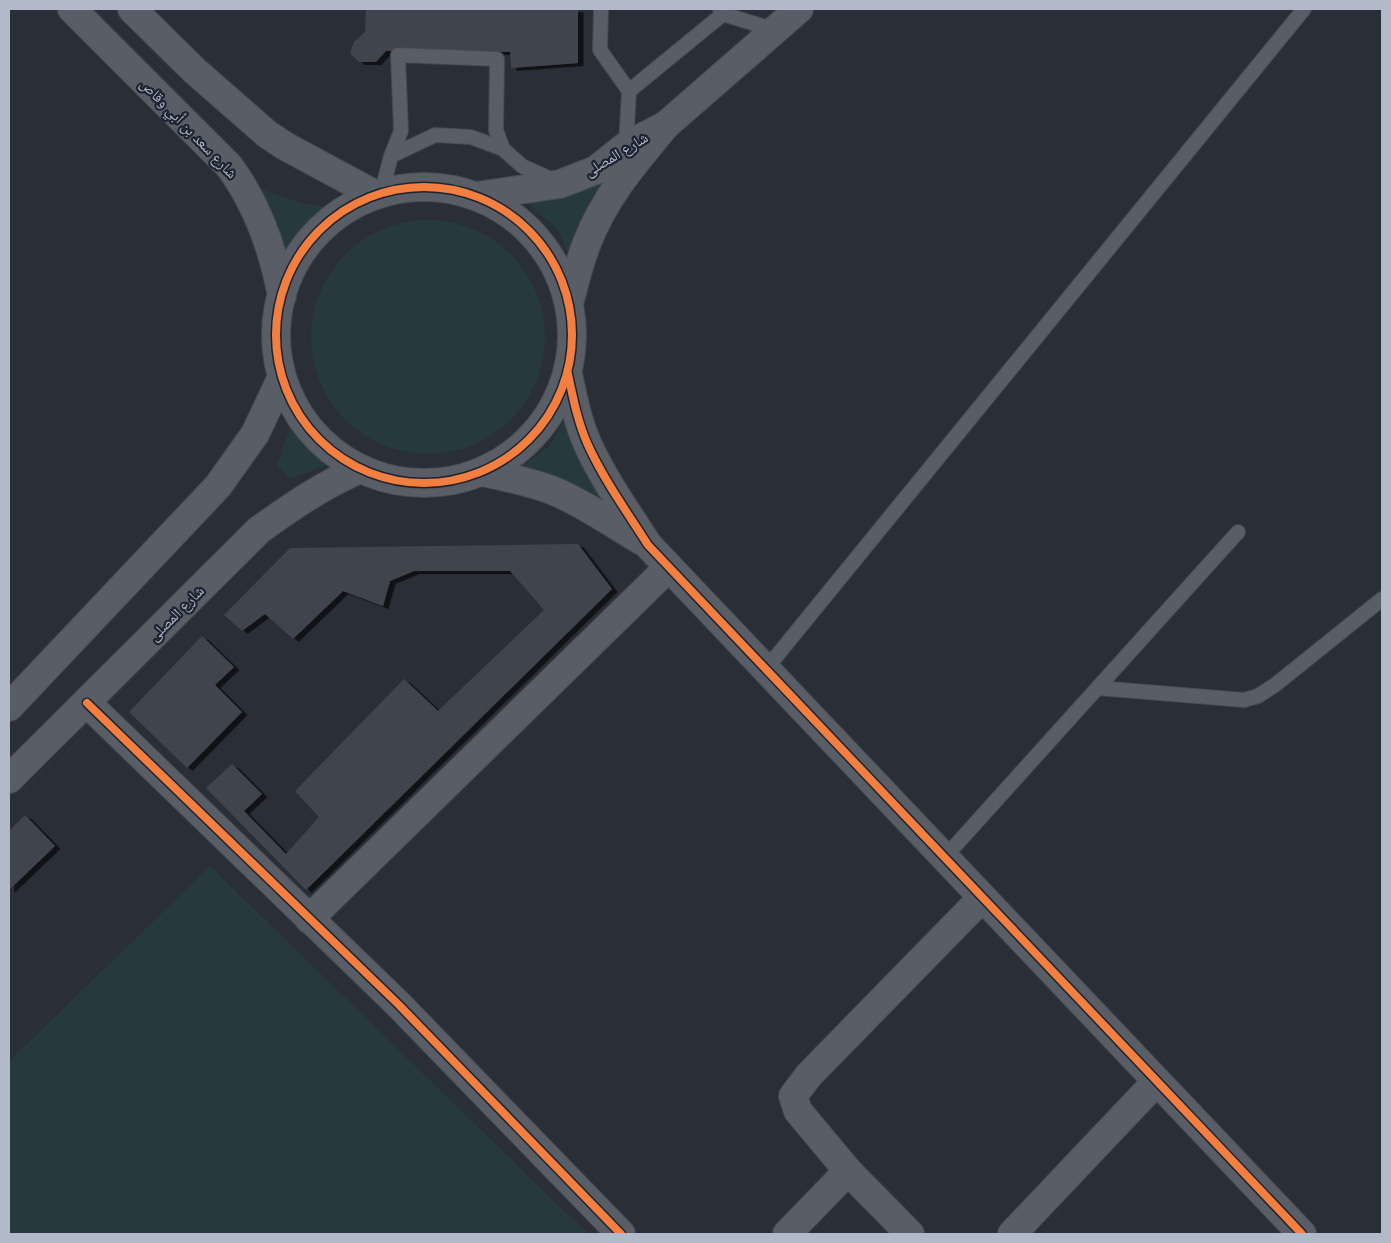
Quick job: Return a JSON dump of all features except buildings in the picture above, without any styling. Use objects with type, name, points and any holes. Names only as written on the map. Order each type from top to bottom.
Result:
[{"type":"street","name":"شارع سعد بن أبي وقاص","points":[[72,9],[230,166],[238,177],[262,224],[276,264],[282,296]]},
{"type":"street","points":[[132,9],[195,71],[267,134],[285,146],[378,194]]},
{"type":"street","name":"شارع المصلى","points":[[570,303],[586,244],[602,210],[630,169],[666,125],[798,9]]},
{"type":"street","name":"شارع المصلى","points":[[477,196],[560,184],[596,170],[626,146],[666,125]]},
{"type":"street","points":[[401,188],[452,189],[477,196],[503,209],[527,227],[546,249],[560,275],[570,303],[573,327],[572,351],[568,374],[558,399],[544,422],[526,442],[505,459],[482,472],[462,479],[441,483],[420,484],[400,482],[379,477],[338,457],[303,422],[290,400],[282,377],[276,331],[282,296],[292,269],[307,245],[327,224],[350,207],[378,194],[401,188]]},
{"type":"street","points":[[568,374],[576,410],[587,445],[648,545],[1302,1234]]},
{"type":"street","points":[[9,706],[218,486],[255,434],[282,377]]},
{"type":"street","name":"شارع المصلى","points":[[9,779],[259,530],[320,489],[360,469]]},
{"type":"street","points":[[482,472],[512,478],[554,491],[648,545]]},
{"type":"street","points":[[310,919],[669,567]]},
{"type":"street","points":[[87,703],[398,1004],[621,1234]]},
{"type":"street","points":[[910,1234],[848,1171],[798,1112],[793,1096],[809,1075],[982,898]]},
{"type":"street","points":[[1012,1234],[1157,1081]]},
{"type":"street","points":[[787,1234],[848,1171]]},
{"type":"lane","points":[[601,9],[600,50],[629,92],[626,146]]},
{"type":"lane","points":[[766,668],[1304,9]]},
{"type":"lane","points":[[629,92],[722,11],[775,30]]},
{"type":"lane","points":[[378,194],[401,131],[398,55],[497,59],[496,130],[503,149]]},
{"type":"lane","points":[[391,156],[435,135],[470,137],[503,149],[522,166],[560,184]]},
{"type":"lane","points":[[945,857],[1238,532]]},
{"type":"lane","points":[[1098,688],[1244,700],[1258,696],[1275,685],[1382,599]]},
{"type":"green space","points":[[608,173],[590,201],[578,229],[572,261],[557,229],[526,201],[554,199],[579,189]]},
{"type":"green space","points":[[244,180],[269,192],[301,203],[336,209],[307,231],[289,261],[273,226]]},
{"type":"green space","points":[[428,220],[451,223],[473,229],[493,240],[518,263],[536,292],[542,314],[545,337],[542,360],[536,382],[525,402],[502,427],[473,445],[451,451],[428,454],[405,451],[383,445],[363,434],[338,411],[320,382],[314,360],[311,337],[314,314],[320,292],[331,272],[354,247],[383,229],[405,223]]},
{"type":"green space","points":[[570,411],[581,449],[586,476],[608,506],[513,473],[549,446]]},
{"type":"green space","points":[[293,418],[310,447],[335,462],[289,479],[277,465]]},
{"type":"green space","points":[[210,866],[588,1234],[9,1234],[9,1061]]},
{"type":"cycle path","points":[[424,187],[453,190],[481,198],[518,220],[529,230],[555,265],[561,278],[569,306],[572,335],[569,364],[561,392],[539,429],[529,440],[494,466],[481,472],[453,480],[424,483],[395,480],[367,472],[330,450],[319,440],[293,405],[287,392],[279,364],[276,335],[279,306],[287,278],[309,241],[319,230],[354,204],[367,198],[395,190],[424,187]]},
{"type":"cycle path","points":[[568,374],[584,437],[608,483],[648,545],[1302,1234]]},
{"type":"cycle path","points":[[87,703],[398,1004],[621,1234]]}]
